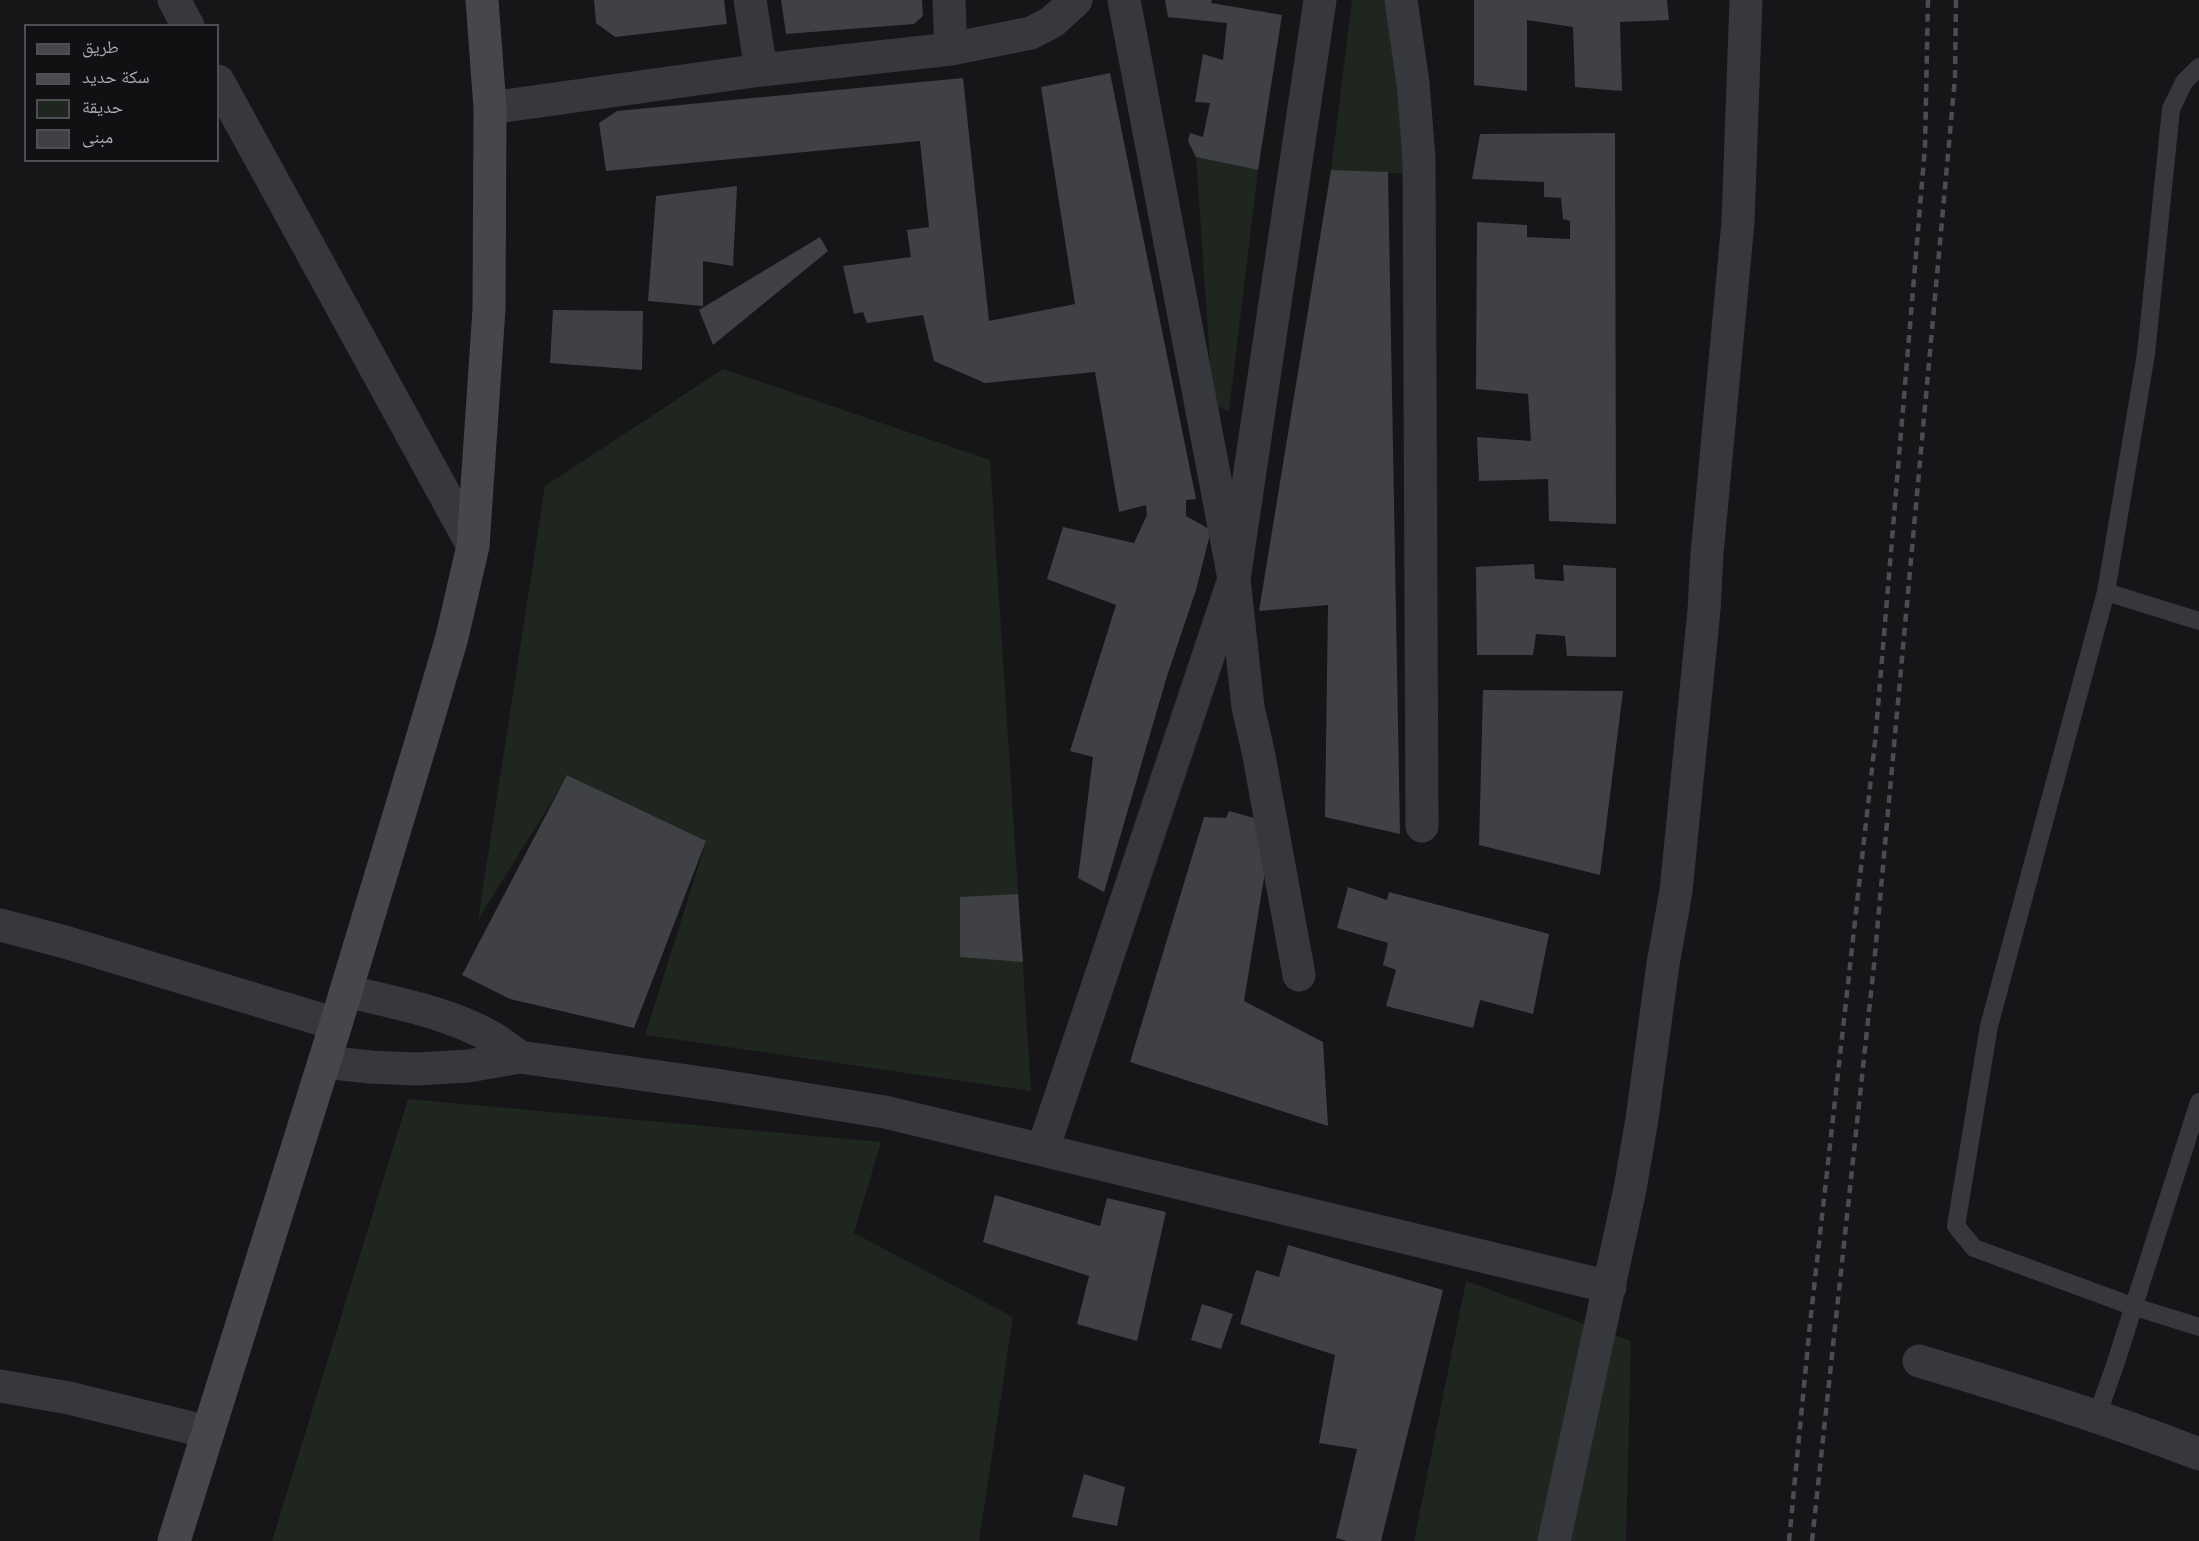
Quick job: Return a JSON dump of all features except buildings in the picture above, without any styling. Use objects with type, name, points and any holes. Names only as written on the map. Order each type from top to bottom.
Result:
[{"type":"main road","points":[[174,1541],[346,991],[452,636],[473,546],[489,309],[490,108],[482,0]]},
{"type":"street","points":[[174,0],[187,24]]},
{"type":"street","points":[[750,0],[761,70]]},
{"type":"street","points":[[949,0],[951,49]]},
{"type":"street","points":[[490,108],[761,70],[951,49],[1031,33],[1052,22],[1076,0]]},
{"type":"street","points":[[1124,0],[1234,579],[1248,708],[1299,975]]},
{"type":"street","points":[[1043,1149],[1234,579],[1320,0]]},
{"type":"street","points":[[1401,0],[1413,83],[1419,158],[1422,826]]},
{"type":"street","points":[[1554,1541],[1610,1287],[1642,1119],[1678,868],[1703,622],[1707,554],[1738,222],[1746,0]]},
{"type":"street","points":[[219,83],[473,546]]},
{"type":"street","points":[[0,925],[76,945],[336,1024]]},
{"type":"street","points":[[346,991],[436,1013],[455,1020],[493,1038],[520,1057]]},
{"type":"street","points":[[324,1062],[417,1069],[468,1066],[520,1057],[885,1112],[1610,1287]]},
{"type":"street","points":[[1919,1361],[2097,1416],[2199,1454]]},
{"type":"street","points":[[0,1386],[69,1398],[208,1432]]},
{"type":"lane","points":[[2199,67],[2184,82],[2171,109],[2146,354],[2106,592],[1989,1026],[1956,1226],[1974,1248],[2132,1306],[2199,1327]]},
{"type":"lane","points":[[2106,592],[2199,621]]},
{"type":"lane","points":[[2097,1416],[2198,1109]]},
{"type":"green space","points":[[1352,0],[1388,0],[1411,174],[1331,170]]},
{"type":"green space","points":[[1196,157],[1258,170],[1229,411],[1213,405]]},
{"type":"green space","points":[[723,369],[990,460],[1031,1091],[645,1035],[706,842],[568,775],[478,920],[545,486]]},
{"type":"green space","points":[[408,1099],[881,1142],[854,1233],[1013,1317],[979,1541],[272,1541]]},
{"type":"green space","points":[[1466,1281],[1631,1341],[1626,1541],[1414,1541]]},
{"type":"railway","points":[[1789,1541],[1810,1324],[1875,742],[1925,147],[1928,0]]},
{"type":"railway","points":[[1812,1541],[1874,965],[1955,78],[1956,0]]}]
